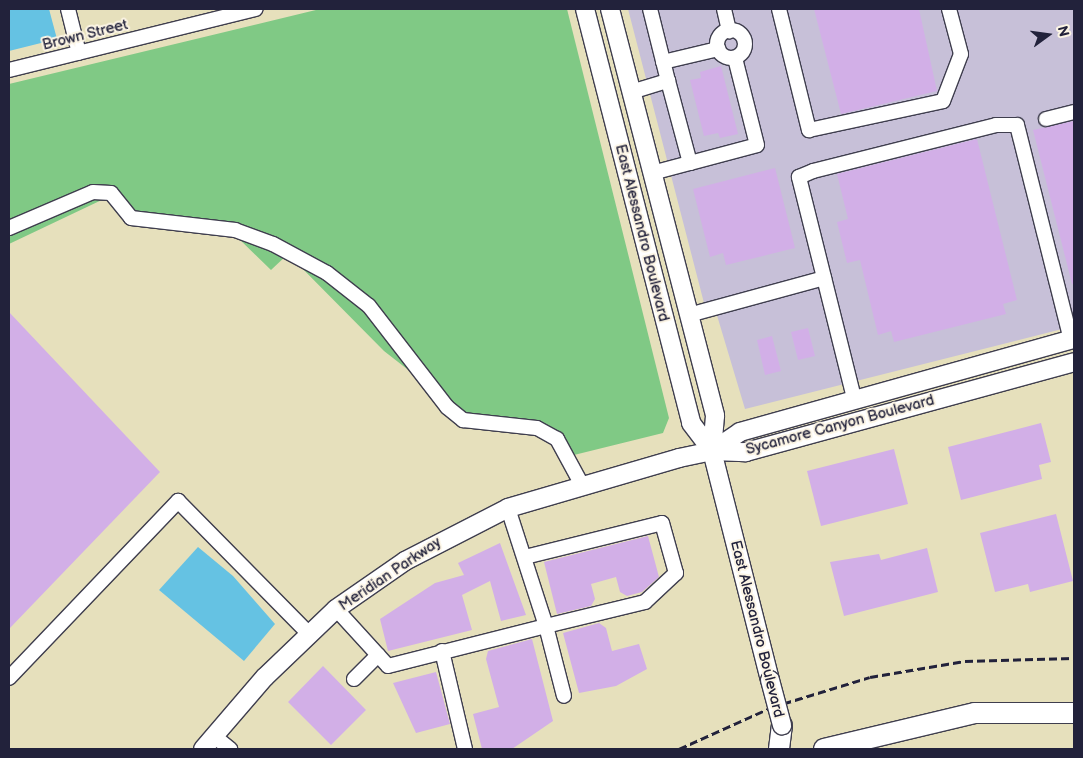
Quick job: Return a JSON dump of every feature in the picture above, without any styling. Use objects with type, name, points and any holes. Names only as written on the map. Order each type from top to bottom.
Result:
[{"type":"highway","points":[[824,749],[975,713],[1074,712]]},
{"type":"highway","points":[[779,749],[782,725]]},
{"type":"main road","name":"East Alessandro Boulevard","points":[[585,9],[692,424],[712,451]]},
{"type":"main road","name":"East Alessandro Boulevard","points":[[610,9],[715,416],[712,451],[788,749]]},
{"type":"main road","name":"Sycamore Canyon Boulevard","points":[[712,451],[740,432],[854,398],[1072,340]]},
{"type":"main road","name":"Sycamore Canyon Boulevard","points":[[712,451],[746,452],[1074,362]]},
{"type":"main road","name":"Meridian Parkway","points":[[209,743],[308,633],[336,609],[412,556],[508,508],[582,485],[712,451]]},
{"type":"street","points":[[68,9],[79,53]]},
{"type":"street","name":"Brown Street","points":[[9,70],[256,9]]},
{"type":"street","points":[[650,9],[690,163]]},
{"type":"street","points":[[724,9],[730,30],[744,40],[744,48],[735,58]]},
{"type":"street","points":[[779,9],[810,130],[943,102],[961,54],[949,9]]},
{"type":"street","points":[[718,49],[719,37],[730,30]]},
{"type":"street","points":[[652,173],[757,145],[735,58],[718,49],[663,62]]},
{"type":"street","points":[[631,92],[668,81]]},
{"type":"street","points":[[1046,119],[1074,112]]},
{"type":"street","points":[[854,398],[798,177],[996,125],[1017,125],[1069,308],[1072,340]]},
{"type":"street","points":[[9,228],[93,192],[112,193],[131,218],[235,230],[273,244],[327,273],[369,306],[447,407],[462,420],[537,428],[557,439],[582,485]]},
{"type":"street","points":[[689,315],[824,278]]},
{"type":"street","points":[[9,678],[178,501],[308,633]]},
{"type":"street","points":[[508,508],[526,557],[564,696]]},
{"type":"street","points":[[336,609],[388,666],[645,602],[676,573],[662,523],[526,557]]},
{"type":"street","points":[[442,652],[465,749]]},
{"type":"street","points":[[354,679],[378,655]]},
{"type":"street","points":[[209,743],[230,749]]},
{"type":"shaded area","points":[[628,9],[1074,9],[1074,326],[745,409],[713,302],[704,303]]},
{"type":"green space","points":[[320,9],[567,9],[669,418],[663,433],[574,455],[560,436],[538,421],[466,415],[384,351],[288,254],[271,270],[235,235],[131,222],[108,197],[9,244],[9,84]]},
{"type":"water","points":[[9,9],[49,9],[57,39],[9,51]]},
{"type":"water","points":[[198,547],[233,576],[275,624],[244,661],[159,590]]},
{"type":"building","points":[[814,9],[919,9],[937,91],[841,114]]},
{"type":"building","points":[[721,66],[738,134],[720,138],[718,133],[704,136],[690,80],[701,78],[700,72]]},
{"type":"building","points":[[1074,121],[1074,284],[1072,284],[1033,130]]},
{"type":"building","points":[[977,139],[1017,300],[1003,304],[1006,314],[894,342],[891,331],[878,335],[860,260],[847,263],[837,222],[848,219],[837,174]]},
{"type":"building","points":[[775,168],[795,248],[726,265],[723,253],[710,257],[693,189]]},
{"type":"building","points":[[9,312],[160,472],[9,629]]},
{"type":"building","points":[[808,328],[815,356],[798,360],[791,332]]},
{"type":"building","points":[[772,336],[781,371],[765,375],[757,340]]},
{"type":"building","points":[[1041,423],[1051,462],[1039,465],[1042,479],[961,500],[948,447]]},
{"type":"building","points":[[894,449],[908,504],[821,526],[807,471]]},
{"type":"building","points":[[1056,514],[1073,581],[1030,592],[1028,584],[995,592],[980,533]]},
{"type":"building","points":[[648,536],[659,577],[642,592],[627,596],[620,592],[616,577],[591,584],[595,599],[591,606],[557,614],[544,562]]},
{"type":"building","points":[[500,543],[526,615],[501,621],[490,581],[462,595],[472,630],[388,651],[380,619],[435,583],[464,575],[458,563]]},
{"type":"building","points":[[927,548],[938,592],[844,616],[830,562],[879,554],[881,560]]},
{"type":"building","points":[[599,623],[606,628],[612,651],[639,644],[647,669],[616,686],[579,693],[563,633]]},
{"type":"building","points":[[532,639],[553,721],[512,749],[482,749],[473,714],[499,707],[486,659],[488,651]]},
{"type":"building","points":[[323,666],[366,710],[331,745],[288,702]]},
{"type":"building","points":[[436,672],[450,724],[416,733],[393,683]]},
{"type":"railway","points":[[679,749],[772,707],[870,677],[965,661],[1074,658]]}]
